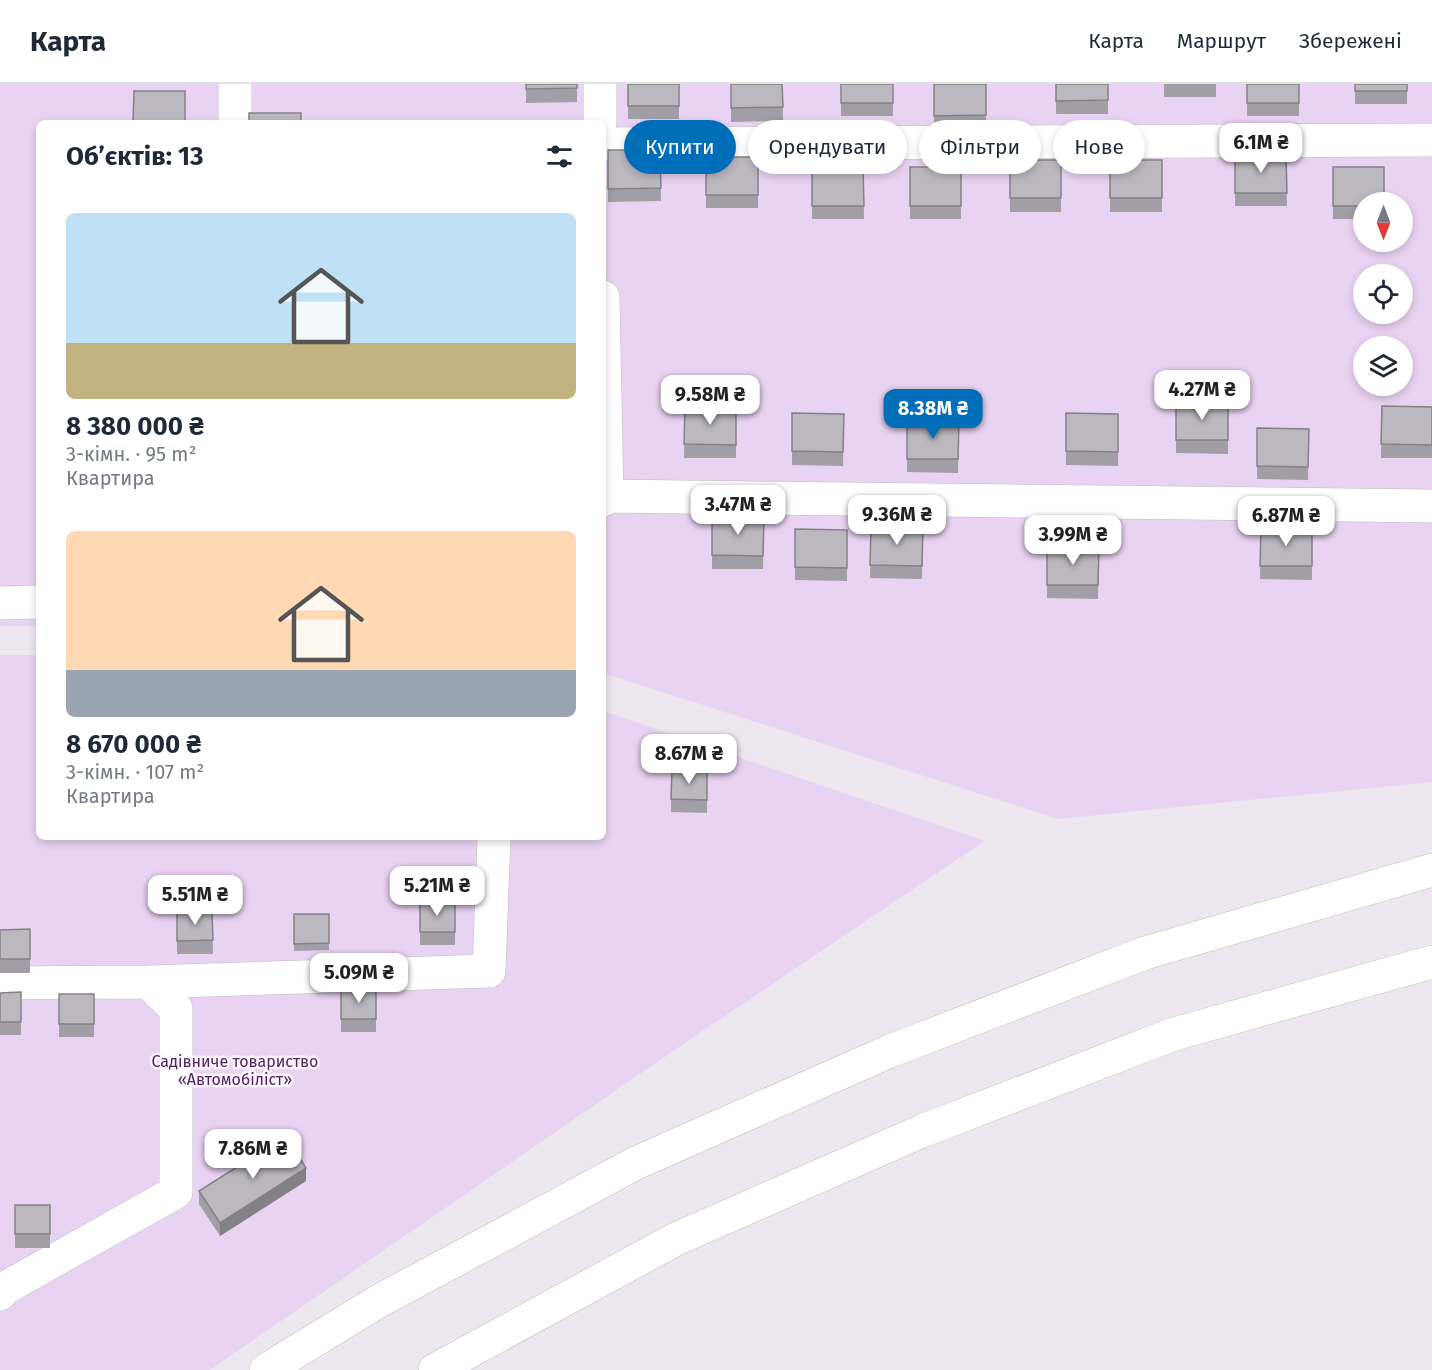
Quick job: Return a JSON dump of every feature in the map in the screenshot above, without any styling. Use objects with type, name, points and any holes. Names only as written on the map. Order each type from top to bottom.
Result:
[{"type":"main road","points":[[235,84],[235,120]]},
{"type":"main road","points":[[600,84],[600,120]]},
{"type":"main road","points":[[606,144],[1432,140]]},
{"type":"main road","points":[[606,498],[1432,506]]},
{"type":"main road","points":[[0,603],[36,602]]},
{"type":"main road","points":[[0,983],[148,982],[489,970],[494,840]]},
{"type":"main road","points":[[266,1370],[379,1300],[636,1163],[890,1051],[1145,953],[1432,870]]},
{"type":"main road","points":[[435,1370],[676,1239],[922,1131],[1174,1034],[1432,962]]},
{"type":"main road","points":[[2,1290],[177,1192],[176,1009],[148,982]]},
{"type":"green space","points":[[0,84],[1432,84],[1432,782],[1058,819],[606,674],[606,120],[36,120],[36,626],[0,626]]},
{"type":"green space","name":"Садівниче товариство «Автомобіліст»","points":[[0,655],[36,655],[36,840],[606,840],[606,712],[985,841],[701,1032],[210,1370],[0,1370]]},
{"type":"building","points":[[526,84],[577,84],[577,88],[526,89]]},
{"type":"building","points":[[628,84],[679,84],[679,106],[628,106]]},
{"type":"building","points":[[731,84],[782,84],[783,107],[731,108]]},
{"type":"building","points":[[841,84],[893,84],[893,103],[841,103]]},
{"type":"building","points":[[934,84],[986,84],[986,115],[934,116]]},
{"type":"building","points":[[1056,84],[1108,84],[1108,100],[1056,101]]},
{"type":"building","points":[[1247,84],[1299,84],[1299,103],[1247,103]]},
{"type":"building","points":[[1355,84],[1407,84],[1407,91],[1355,91]]},
{"type":"building","points":[[134,91],[185,91],[185,120],[133,120]]},
{"type":"building","points":[[249,113],[301,113],[301,120],[249,120]]},
{"type":"building","points":[[608,150],[624,150],[624,174],[661,174],[661,188],[608,189]]},
{"type":"building","points":[[1235,155],[1286,155],[1287,193],[1235,193]]},
{"type":"building","points":[[736,157],[748,157],[748,174],[758,174],[758,195],[706,195],[706,174],[736,174]]},
{"type":"building","points":[[1041,160],[1053,160],[1053,174],[1061,174],[1061,198],[1010,198],[1010,174],[1041,174]]},
{"type":"building","points":[[1145,160],[1162,160],[1162,198],[1110,198],[1110,174],[1145,174]]},
{"type":"building","points":[[910,167],[919,167],[919,174],[961,174],[961,206],[910,206]]},
{"type":"building","points":[[1333,167],[1384,167],[1384,192],[1353,192],[1353,206],[1333,206]]},
{"type":"building","points":[[812,174],[863,174],[864,206],[812,206]]},
{"type":"building","points":[[1176,402],[1228,402],[1228,440],[1176,440]]},
{"type":"building","points":[[685,406],[736,407],[736,445],[684,444]]},
{"type":"building","points":[[1382,406],[1432,407],[1432,445],[1381,444]]},
{"type":"building","points":[[792,413],[844,414],[843,452],[792,451]]},
{"type":"building","points":[[1066,413],[1118,414],[1118,452],[1066,451]]},
{"type":"building","points":[[907,421],[959,421],[958,459],[907,459]]},
{"type":"building","points":[[1257,428],[1309,429],[1308,467],[1257,466]]},
{"type":"building","points":[[712,517],[764,517],[763,556],[712,555]]},
{"type":"building","points":[[871,527],[923,528],[922,566],[870,565]]},
{"type":"building","points":[[1261,528],[1312,528],[1312,566],[1260,566]]},
{"type":"building","points":[[795,529],[847,530],[847,568],[795,567]]},
{"type":"building","points":[[1047,547],[1099,547],[1098,585],[1047,585]]},
{"type":"building","points":[[672,769],[707,771],[707,800],[671,799]]},
{"type":"building","points":[[420,902],[455,902],[455,932],[420,932]]},
{"type":"building","points":[[177,911],[212,911],[213,940],[177,941]]},
{"type":"building","points":[[294,914],[329,914],[329,943],[294,944]]},
{"type":"building","points":[[30,929],[30,959],[0,959],[0,930]]},
{"type":"building","points":[[341,989],[376,989],[376,1019],[341,1019]]},
{"type":"building","points":[[21,992],[21,1022],[0,1022],[0,993]]},
{"type":"building","points":[[59,994],[94,994],[94,1024],[59,1024]]},
{"type":"building","points":[[286,1136],[306,1168],[220,1223],[199,1191]]},
{"type":"building","points":[[15,1205],[50,1205],[50,1234],[15,1234]]}]
